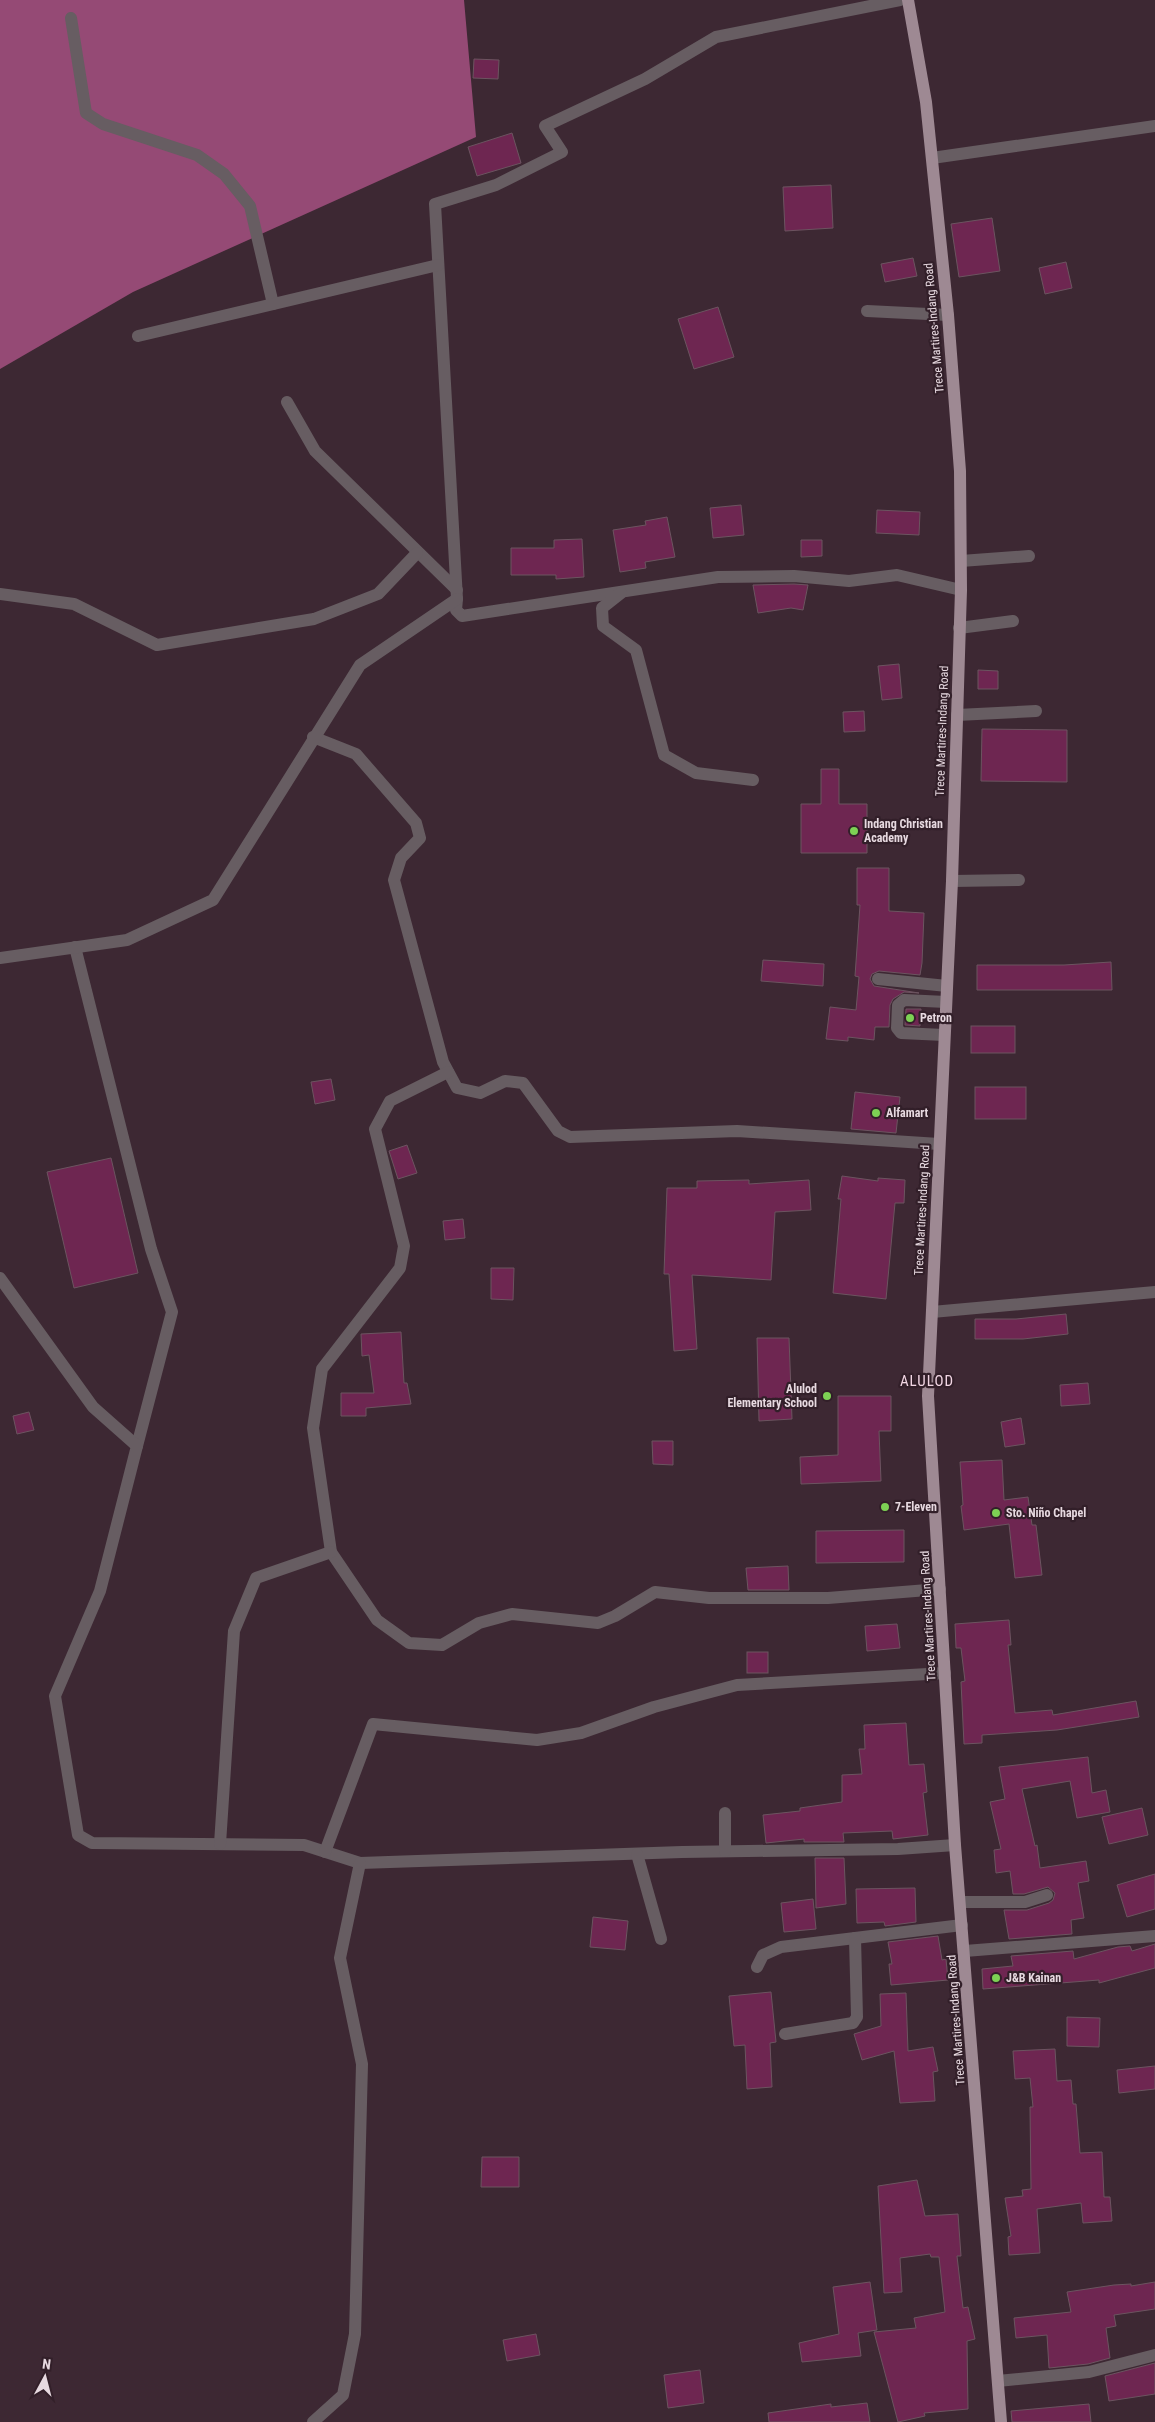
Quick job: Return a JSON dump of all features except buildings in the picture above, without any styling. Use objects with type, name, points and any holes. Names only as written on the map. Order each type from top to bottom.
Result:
[{"type":"main road","name":"Trece Martires-Indang Road","points":[[908,0],[926,102],[948,315],[960,472],[961,590],[952,881],[928,1396],[955,1845],[965,1951],[1001,2422]]},
{"type":"street","points":[[900,0],[716,37],[645,79],[545,126],[562,152],[496,185],[434,204],[457,595],[456,610],[462,616],[718,577],[794,576],[849,581],[897,575],[961,590]]},
{"type":"street","points":[[71,18],[86,113],[103,124],[197,155],[224,174],[250,206],[273,304]]},
{"type":"street","points":[[932,158],[1155,126]]},
{"type":"street","points":[[138,336],[438,265]]},
{"type":"street","points":[[867,311],[948,315]]},
{"type":"street","points":[[287,402],[315,451],[457,595]]},
{"type":"street","points":[[0,594],[74,604],[157,645],[314,620],[378,594],[417,553]]},
{"type":"street","points":[[961,561],[1029,556]]},
{"type":"street","points":[[623,592],[602,608],[603,626],[636,650],[664,755],[696,773],[753,780]]},
{"type":"street","points":[[0,958],[126,940],[214,900],[313,737],[360,665],[457,595]]},
{"type":"street","points":[[959,628],[1013,621]]},
{"type":"street","points":[[957,715],[1036,711]]},
{"type":"street","points":[[313,737],[356,754],[416,823],[420,838],[401,858],[394,880],[443,1062],[456,1088],[480,1094],[505,1081],[522,1083],[558,1131],[570,1137],[737,1131],[939,1144]]},
{"type":"street","points":[[952,881],[1019,880]]},
{"type":"street","points":[[75,947],[152,1249],[172,1312],[100,1591],[55,1696],[78,1836],[92,1844],[304,1845],[360,1863],[637,1854],[898,1849],[955,1845]]},
{"type":"street","points":[[878,979],[946,986]]},
{"type":"street","points":[[944,1035],[901,1033],[897,1028],[898,1005],[904,1000],[946,1002]]},
{"type":"street","points":[[448,1072],[390,1101],[375,1129],[404,1246],[400,1268],[322,1368],[313,1428],[331,1552],[377,1620],[409,1643],[442,1645],[480,1623],[512,1614],[598,1624],[655,1592],[709,1598],[828,1598],[940,1589]]},
{"type":"street","points":[[0,1278],[93,1406],[136,1446]]},
{"type":"street","points":[[932,1312],[1155,1292]]},
{"type":"street","points":[[220,1844],[234,1631],[256,1578],[331,1552]]},
{"type":"street","points":[[325,1852],[373,1724],[537,1740],[581,1734],[654,1707],[737,1685],[945,1673]]},
{"type":"street","points":[[725,1813],[725,1852]]},
{"type":"street","points":[[637,1854],[661,1939]]},
{"type":"street","points":[[313,2422],[343,2395],[355,2334],[362,2064],[340,1958],[360,1863]]},
{"type":"street","points":[[960,1902],[1025,1902],[1046,1895]]},
{"type":"street","points":[[757,1968],[763,1956],[781,1947],[962,1925]]},
{"type":"street","points":[[965,1951],[1155,1936]]},
{"type":"street","points":[[785,2034],[853,2023],[858,2017],[855,1938]]},
{"type":"street","points":[[998,2381],[1089,2372],[1155,2354]]},
{"type":"shaded area","points":[[0,0],[464,0],[476,137],[133,292],[0,369]]},
{"type":"place","name":"Indang Christian Academy","points":[[854,831]]},
{"type":"place","name":"Petron","points":[[910,1018]]},
{"type":"place","name":"Alfamart","points":[[876,1113]]},
{"type":"place","name":"Alulod Elementary School","points":[[827,1396]]},
{"type":"place","name":"7-Eleven","points":[[885,1507]]},
{"type":"place","name":"Sto. Niño Chapel","points":[[996,1513]]},
{"type":"place","name":"J&B Kainan","points":[[996,1978]]},
{"type":"district","name":"ALULOD","points":[[927,1381]]}]
